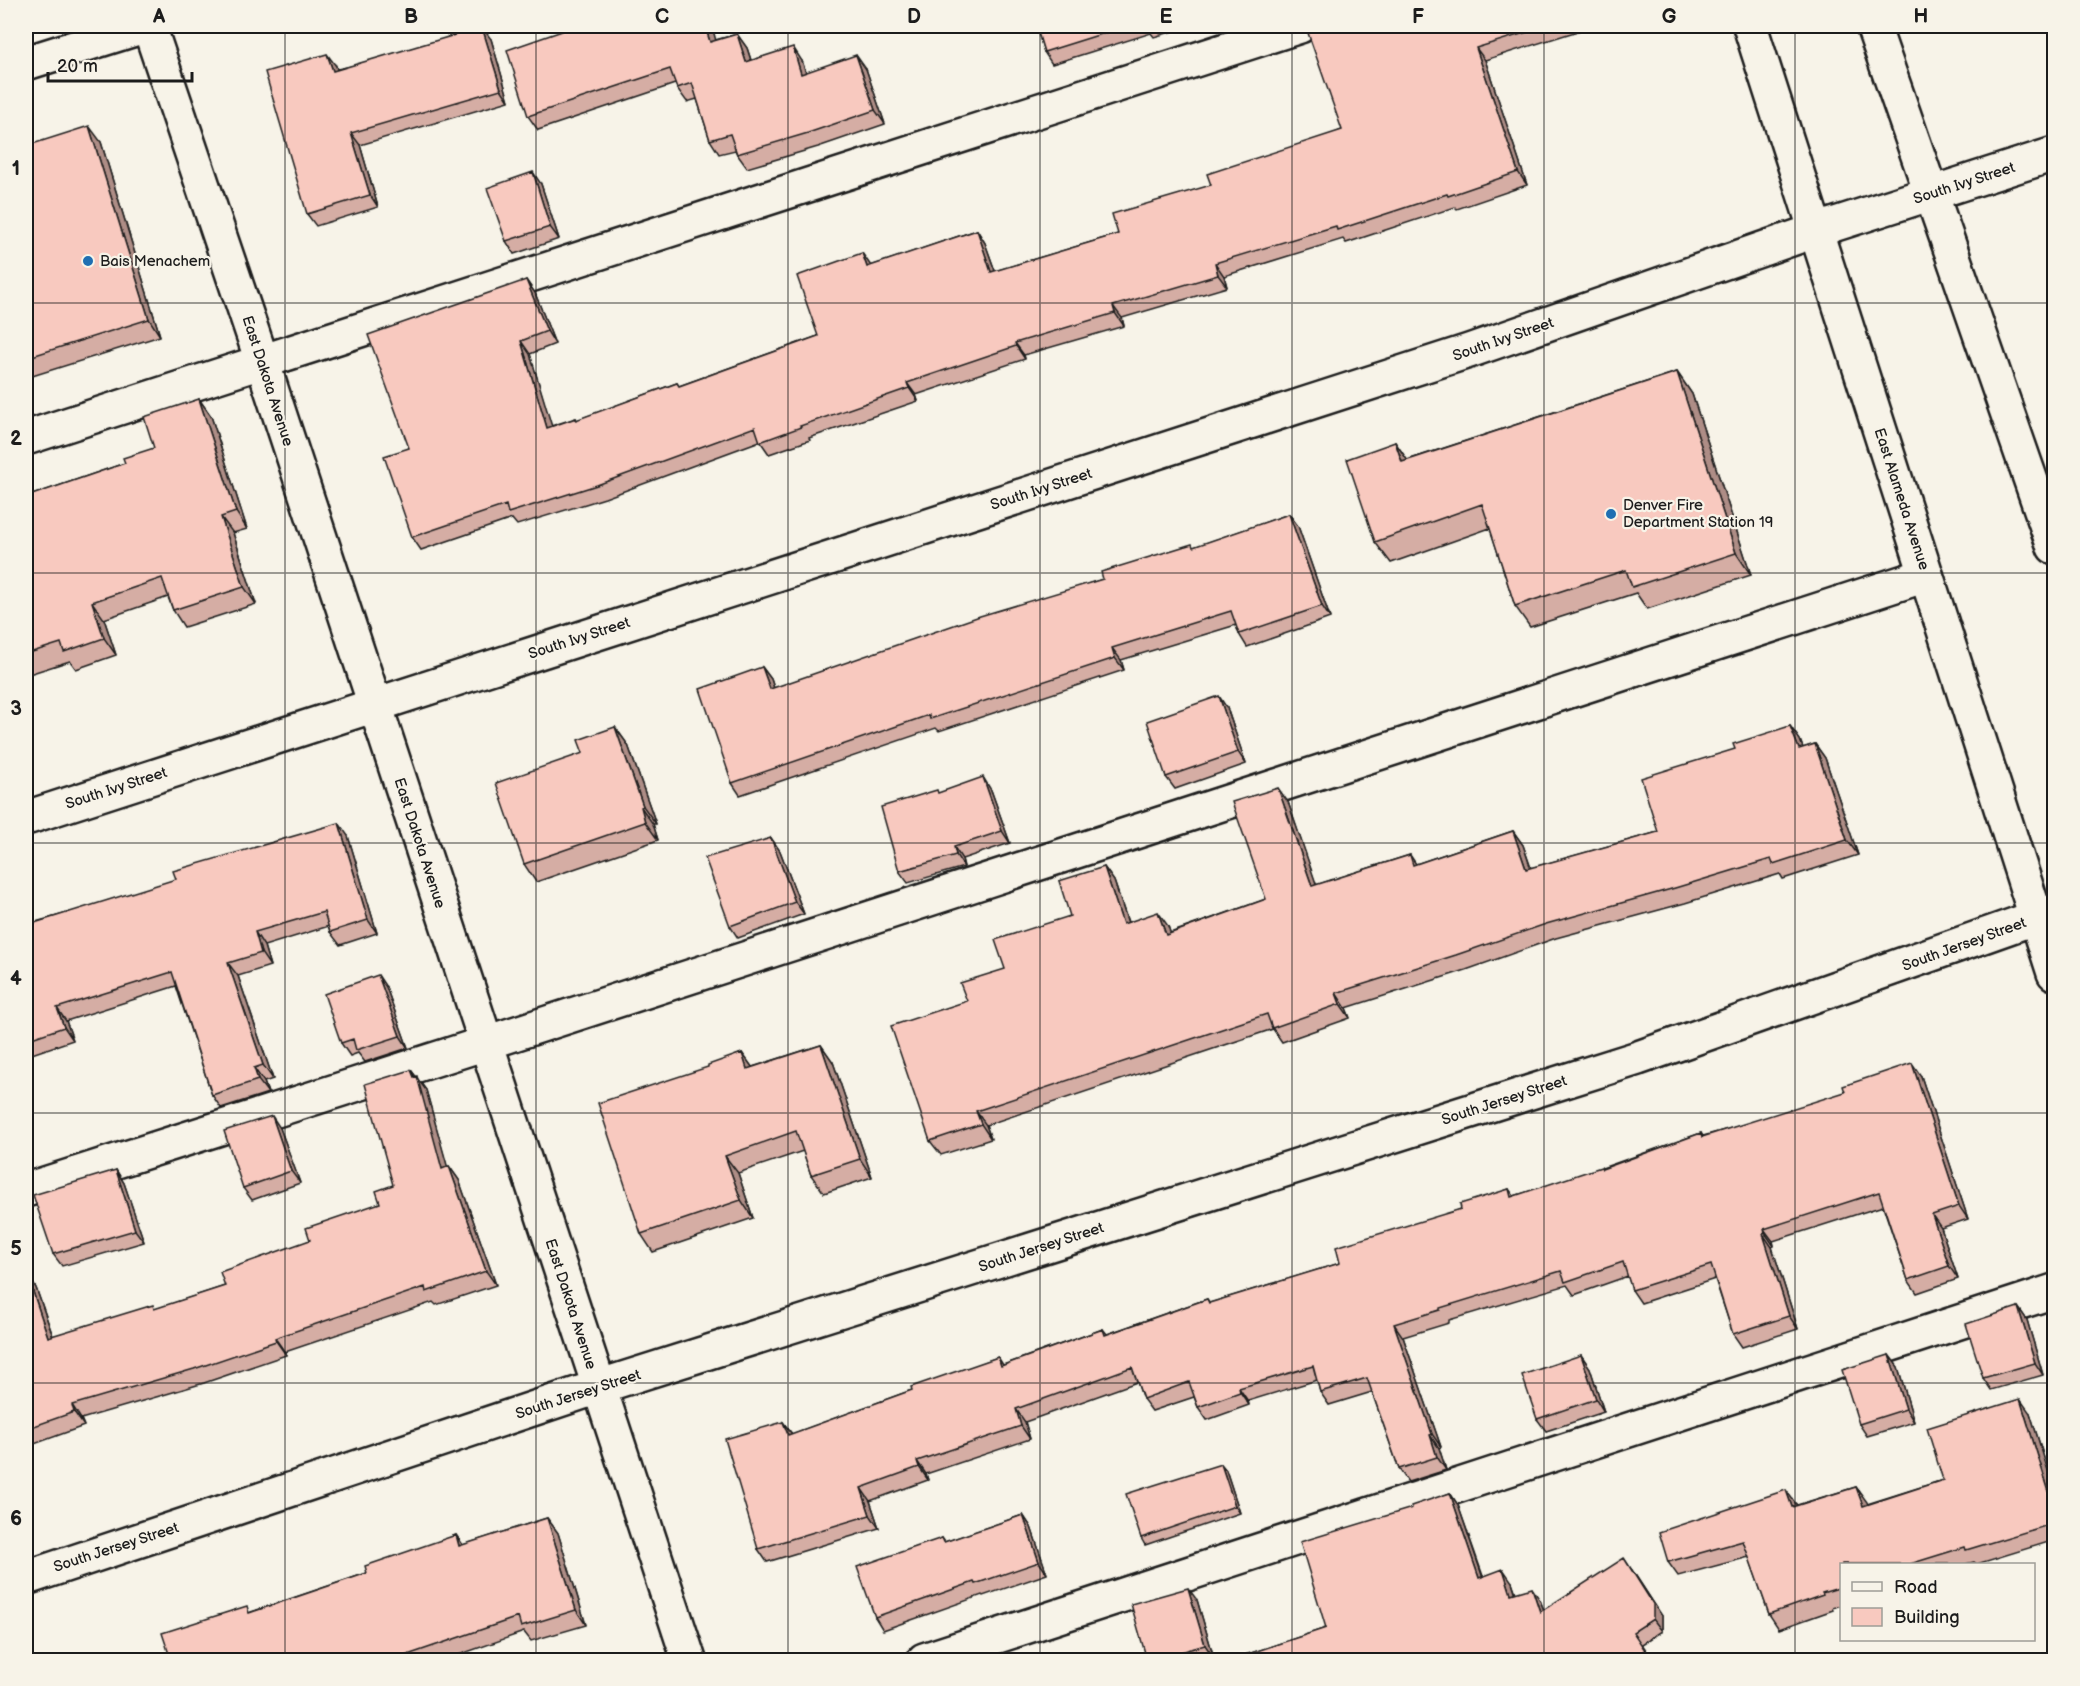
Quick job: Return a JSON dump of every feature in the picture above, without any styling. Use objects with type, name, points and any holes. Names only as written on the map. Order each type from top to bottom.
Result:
[{"type":"street","points":[[26,63],[144,26]]},
{"type":"street","name":"East Dakota Avenue","points":[[149,26],[375,704],[688,1660]]},
{"type":"street","points":[[26,438],[1300,26]]},
{"type":"street","name":"East Alameda Avenue","points":[[1750,26],[1926,575],[2046,915],[2055,973]]},
{"type":"street","points":[[1874,26],[2055,547]]},
{"type":"street","name":"South Ivy Street","points":[[26,818],[1458,355],[1817,230],[2055,154]]},
{"type":"street","points":[[26,1190],[486,1043],[1926,575]]},
{"type":"street","name":"South Jersey Street","points":[[26,1578],[598,1387],[1638,1058],[2046,915]]},
{"type":"street","points":[[924,1660],[2055,1291]]},
{"type":"building","points":[[560,26],[705,26],[710,42],[737,34],[746,62],[793,47],[801,74],[856,55],[875,110],[737,154],[730,134],[710,140],[692,83],[677,88],[670,69],[528,116],[507,50],[562,31]]},
{"type":"building","points":[[1036,26],[1127,26],[1044,52]]},
{"type":"building","points":[[1325,26],[1548,26],[1476,48],[1518,172],[1337,230],[1336,226],[1215,263],[1218,275],[1113,306],[1115,313],[1015,343],[1016,346],[907,383],[909,388],[760,442],[755,427],[597,485],[508,513],[506,505],[412,537],[384,456],[409,448],[368,335],[526,280],[547,331],[521,341],[547,428],[576,418],[576,420],[677,383],[679,386],[818,336],[797,276],[862,253],[867,267],[977,230],[991,272],[1118,234],[1112,214],[1211,185],[1207,174],[1342,130],[1308,33]]},
{"type":"building","points":[[482,27],[501,89],[351,133],[370,195],[307,214],[265,72],[327,54],[333,71]]},
{"type":"building","points":[[89,126],[149,319],[26,358],[26,146]]},
{"type":"building","points":[[533,172],[550,227],[506,241],[487,188]]},
{"type":"building","points":[[1677,372],[1736,553],[1632,587],[1626,570],[1515,606],[1482,504],[1375,542],[1347,459],[1395,442],[1402,462]]},
{"type":"building","points":[[199,399],[236,512],[221,517],[244,587],[173,610],[162,578],[92,602],[104,638],[64,652],[61,643],[26,654],[26,497],[125,463],[123,458],[154,448],[144,417]]},
{"type":"building","points":[[1289,514],[1322,606],[1239,634],[1231,611],[1112,648],[1115,658],[930,719],[929,715],[732,783],[700,689],[762,667],[770,689],[980,616],[1103,579],[1101,572],[1192,544],[1193,547]]},
{"type":"building","points":[[1219,696],[1238,752],[1166,777],[1147,721]]},
{"type":"building","points":[[1790,726],[1799,749],[1815,744],[1847,840],[1773,864],[1771,859],[1546,924],[1336,993],[1340,1004],[1272,1028],[1267,1014],[976,1111],[981,1124],[930,1141],[891,1026],[967,1001],[960,983],[1005,969],[995,940],[1070,916],[1059,881],[1104,867],[1123,924],[1158,912],[1166,935],[1266,899],[1232,802],[1278,788],[1312,886],[1410,855],[1413,865],[1513,831],[1526,869],[1658,832],[1641,778],[1735,749],[1733,744]]},
{"type":"building","points":[[615,727],[643,806],[641,807],[645,822],[524,864],[496,783],[583,753],[578,740]]},
{"type":"building","points":[[983,777],[1002,831],[954,847],[956,855],[899,871],[881,807],[937,790],[938,793]]},
{"type":"building","points":[[339,823],[368,920],[330,932],[324,912],[255,932],[261,953],[228,963],[263,1065],[254,1068],[258,1080],[212,1095],[172,972],[57,1008],[64,1027],[26,1040],[26,924],[176,879],[173,871]]},
{"type":"building","points":[[771,838],[795,902],[730,926],[705,858]]},
{"type":"building","points":[[378,975],[400,1036],[356,1050],[353,1039],[341,1043],[324,994]]},
{"type":"building","points":[[821,1045],[860,1159],[811,1175],[796,1131],[725,1156],[741,1200],[641,1234],[598,1103],[708,1067],[708,1065],[742,1053],[747,1069]]},
{"type":"building","points":[[1912,1063],[1959,1206],[1932,1215],[1949,1266],[1908,1280],[1879,1192],[1764,1229],[1763,1234],[1789,1316],[1733,1334],[1711,1265],[1632,1290],[1623,1262],[1565,1282],[1561,1271],[1394,1324],[1432,1434],[1430,1435],[1437,1457],[1399,1469],[1367,1378],[1320,1392],[1313,1366],[1239,1388],[1240,1392],[1198,1407],[1189,1382],[1143,1399],[1132,1367],[1016,1409],[1021,1426],[917,1461],[919,1467],[861,1488],[870,1515],[758,1549],[725,1439],[783,1422],[788,1435],[912,1390],[911,1387],[998,1357],[1001,1366],[1103,1329],[1105,1335],[1207,1299],[1209,1303],[1340,1263],[1336,1247],[1461,1209],[1460,1204],[1509,1189],[1511,1197],[1601,1167],[1602,1169],[1701,1133],[1702,1137],[1845,1092],[1843,1086]]},
{"type":"building","points":[[411,1070],[414,1077],[417,1076],[442,1169],[449,1166],[486,1271],[426,1292],[425,1287],[275,1338],[276,1341],[194,1369],[72,1405],[74,1412],[26,1429],[27,1274],[48,1337],[153,1305],[154,1309],[225,1286],[220,1272],[310,1240],[306,1228],[380,1203],[376,1191],[393,1185],[365,1084]]},
{"type":"building","points":[[272,1116],[291,1171],[243,1188],[224,1131]]},
{"type":"building","points":[[116,1170],[135,1230],[53,1254],[33,1195]]},
{"type":"building","points":[[2018,1307],[2035,1363],[1983,1378],[1966,1324]]},
{"type":"building","points":[[1581,1355],[1596,1399],[1537,1419],[1522,1375]]},
{"type":"building","points":[[1889,1355],[1906,1409],[1859,1424],[1842,1370]]},
{"type":"building","points":[[2020,1399],[2055,1511],[2055,1523],[1966,1550],[1965,1547],[1913,1563],[1840,1563],[1840,1588],[1769,1614],[1743,1541],[1668,1562],[1659,1532],[1786,1490],[1792,1507],[1856,1487],[1863,1506],[1943,1480],[1927,1428]]},
{"type":"building","points":[[1221,1464],[1235,1506],[1141,1538],[1126,1494]]},
{"type":"building","points":[[1450,1493],[1479,1578],[1503,1569],[1511,1594],[1532,1588],[1540,1612],[1624,1558],[1653,1604],[1653,1619],[1633,1632],[1645,1650],[1629,1660],[1230,1660],[1326,1628],[1300,1542],[1412,1508],[1411,1506]]},
{"type":"building","points":[[1023,1515],[1039,1562],[875,1617],[857,1567],[942,1538],[944,1542]]},
{"type":"building","points":[[547,1518],[576,1610],[521,1627],[518,1617],[393,1660],[171,1660],[162,1633],[247,1606],[249,1613],[367,1573],[365,1566],[456,1535],[459,1546]]},
{"type":"building","points":[[1188,1588],[1205,1645],[1147,1660],[1131,1604]]},
{"type":"place","name":"Bais Menachem","points":[[88,261]]},
{"type":"place","name":"Denver Fire Department Station 19","points":[[1611,514]]}]
